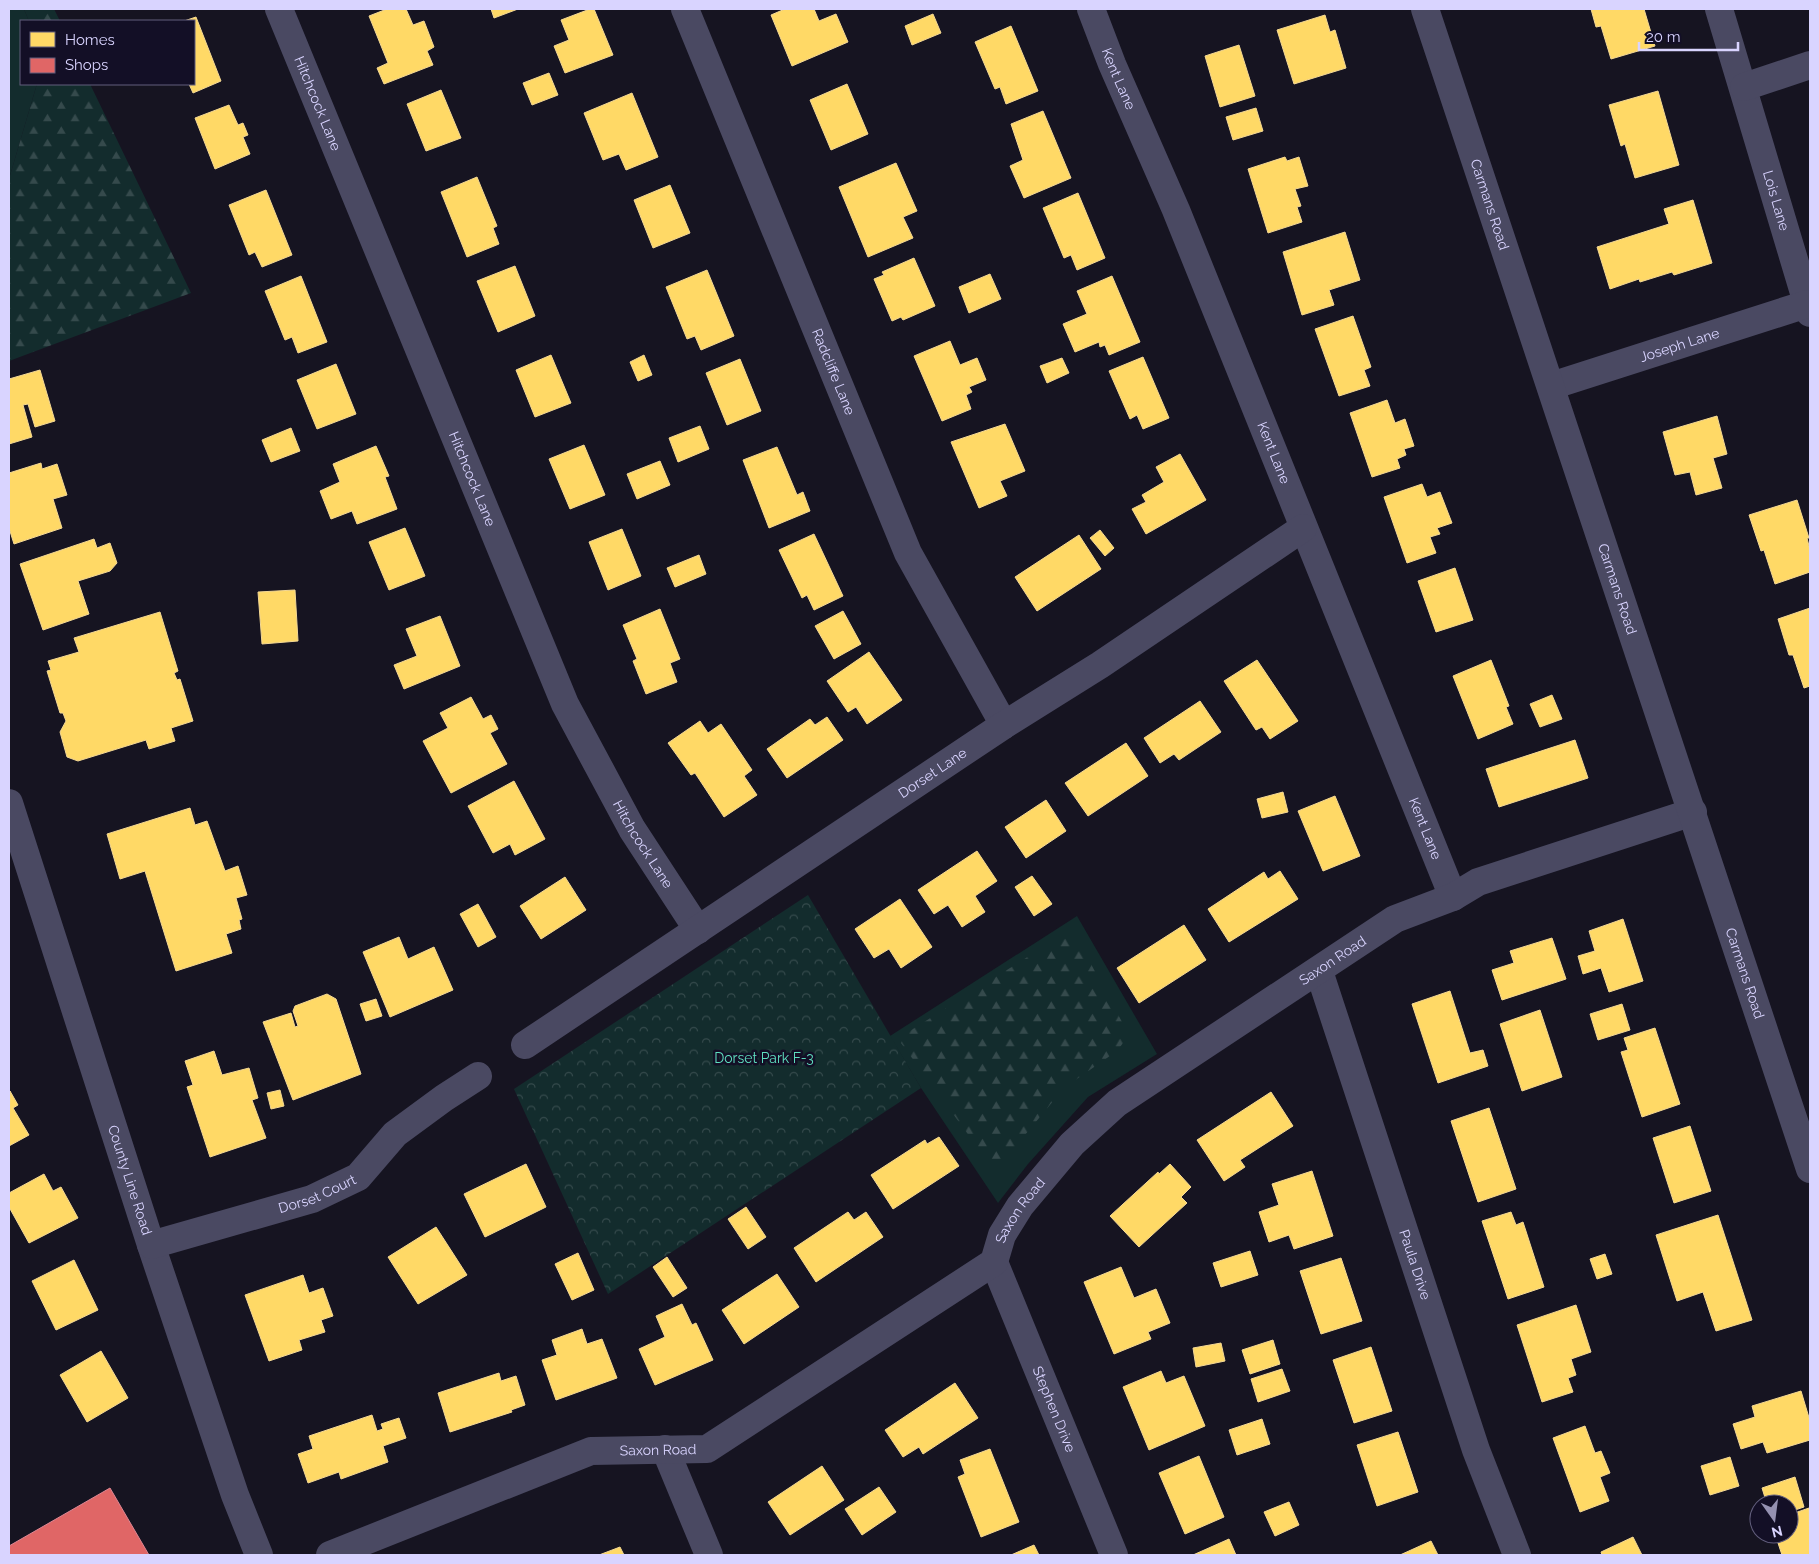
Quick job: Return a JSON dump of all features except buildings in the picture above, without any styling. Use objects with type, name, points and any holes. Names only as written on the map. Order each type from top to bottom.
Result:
[{"type":"street","name":"Hitchcock Lane","points":[[279,9],[564,704],[632,829],[698,930]]},
{"type":"street","name":"Radcliffe Lane","points":[[684,9],[908,553],[1004,725]]},
{"type":"street","name":"Kent Lane","points":[[1091,9],[1112,64],[1179,219],[1453,897]]},
{"type":"street","name":"Carmans Road","points":[[1424,9],[1693,812],[1810,1169]]},
{"type":"street","name":"Lois Lane","points":[[1719,9],[1744,87],[1809,309]]},
{"type":"street","points":[[1744,87],[1810,64]]},
{"type":"street","name":"Joseph Lane","points":[[1551,386],[1809,309]]},
{"type":"street","name":"Dorset Lane","points":[[525,1045],[1004,725],[1100,665],[1303,528]]},
{"type":"street","name":"County Line Road","points":[[9,803],[151,1245],[235,1495],[259,1555]]},
{"type":"street","name":"Saxon Road","points":[[330,1555],[590,1451],[707,1449],[994,1262],[1002,1235],[1020,1206],[1072,1144],[1117,1102],[1396,919],[1453,897],[1478,882],[1693,812]]},
{"type":"street","name":"Paula Drive","points":[[1319,971],[1476,1450],[1518,1555]]},
{"type":"street","name":"Dorset Court","points":[[151,1245],[312,1199],[358,1177],[395,1134],[478,1076]]},
{"type":"street","name":"Stephen Drive","points":[[994,1262],[1114,1555]]},
{"type":"street","points":[[666,1449],[709,1555]]},
{"type":"green space","points":[[9,9],[24,9],[29,20],[20,20],[20,85],[37,85],[9,179]]},
{"type":"green space","points":[[24,9],[54,9],[60,20],[29,20]]},
{"type":"green space","points":[[37,85],[90,85],[191,293],[9,361],[9,179]]},
{"type":"green space","name":"Dorset Park F-3","points":[[808,895],[921,1088],[608,1294],[514,1089]]},
{"type":"green space","points":[[1077,916],[1157,1054],[1088,1097],[1028,1164],[998,1203],[921,1088],[890,1036]]},
{"type":"green space","points":[[1064,934],[1077,938],[1129,1035],[1117,1051],[1064,1088],[1000,1165],[992,1167],[901,1043],[905,1034]]}]
